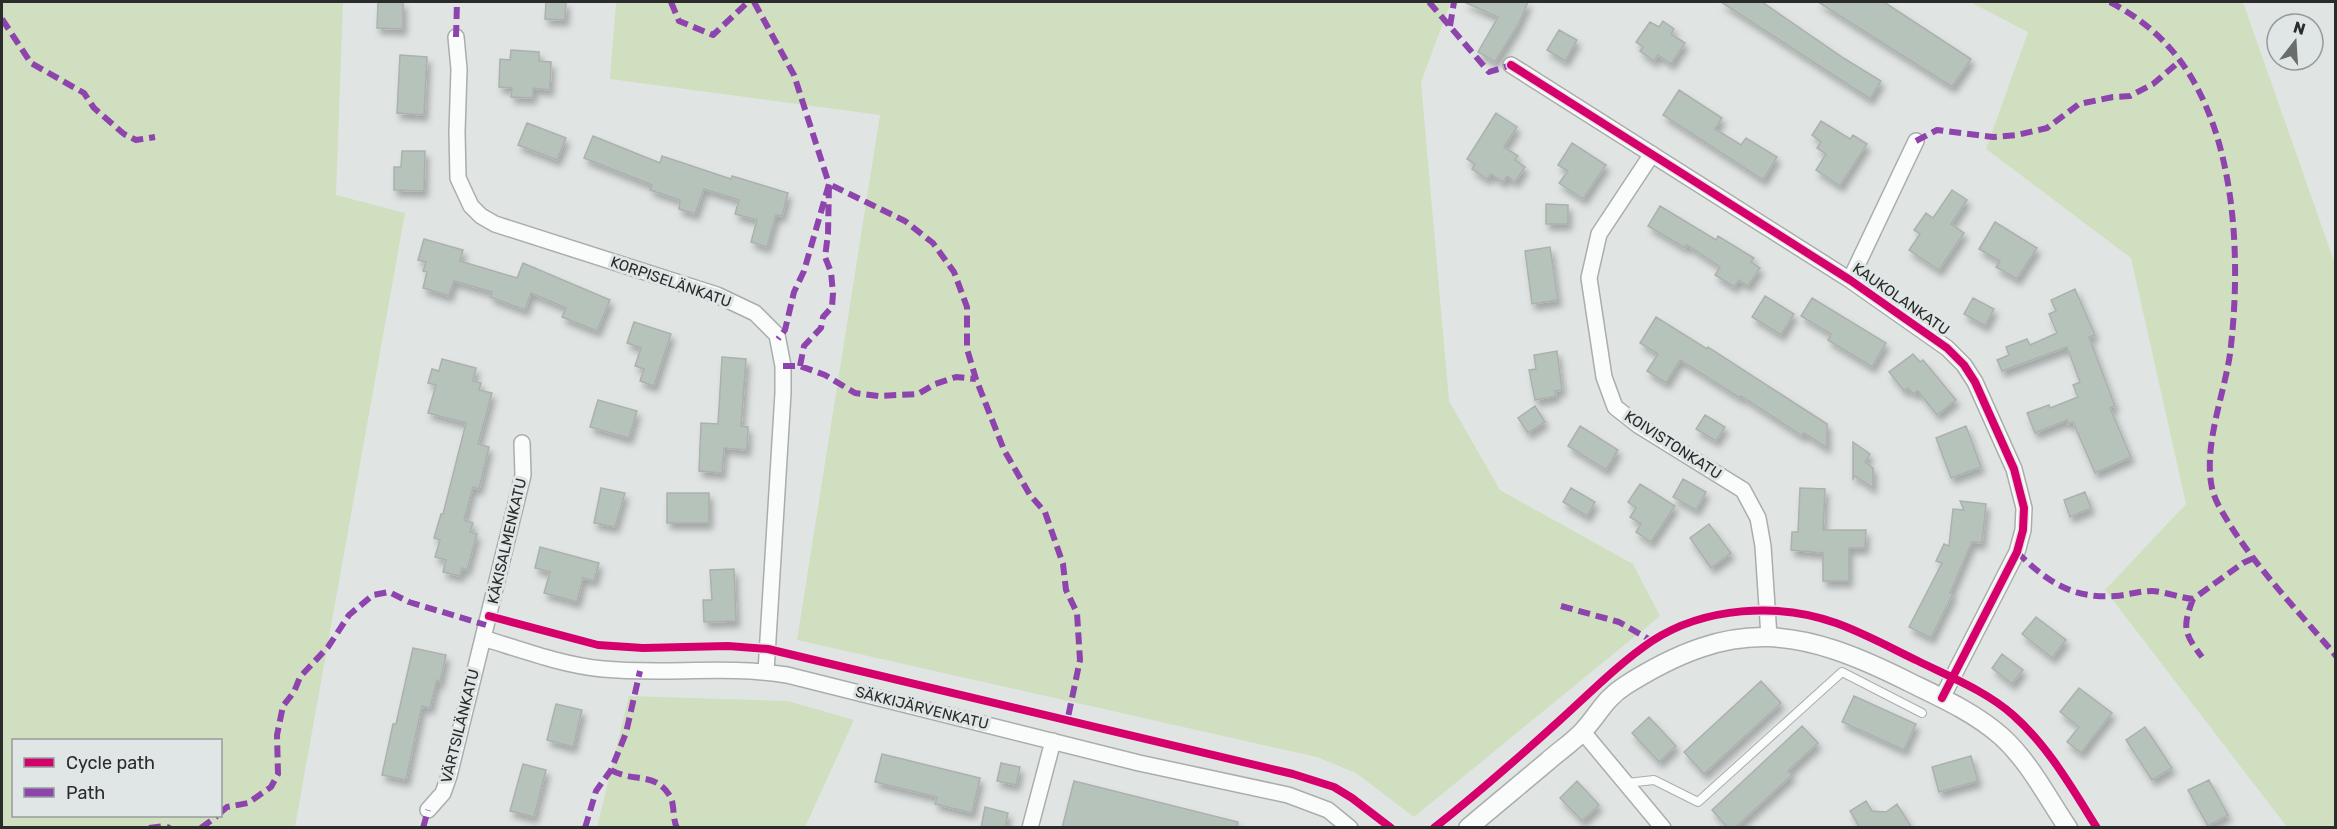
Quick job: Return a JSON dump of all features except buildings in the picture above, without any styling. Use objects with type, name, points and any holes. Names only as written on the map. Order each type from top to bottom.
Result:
[{"type":"street","name":"KORPISELÄNKATU","points":[[456,37],[459,69],[458,178],[471,206],[481,216],[495,224],[538,239],[717,295],[755,313],[777,335],[783,366],[783,393],[766,672]]},
{"type":"street","name":"KAUKOLANKATU","points":[[1511,65],[1850,280],[1924,330],[1964,365],[1979,390],[2000,435],[2020,490],[2023,519],[2017,552],[1942,698]]},
{"type":"street","points":[[1850,280],[1916,141]]},
{"type":"street","name":"KOIVISTONKATU","points":[[1652,154],[1599,234],[1589,278],[1604,377],[1615,407],[1638,425],[1743,490],[1758,518],[1764,546],[1769,637]]},
{"type":"street","name":"KÄKISALMENKATU","points":[[483,638],[523,475],[522,443]]},
{"type":"street","points":[[1468,828],[1583,732],[1604,702],[1626,686],[1682,654],[1728,640],[1769,637],[1794,639],[1842,651],[1866,660],[1968,712],[2001,736],[2022,759],[2068,828]]},
{"type":"street","name":"SÄKKIJÄRVENKATU","points":[[483,638],[566,663],[603,669],[766,672],[1139,763],[1288,795],[1329,810],[1350,828]]},
{"type":"street","name":"VÄRTSILÄNKATU","points":[[428,810],[442,793],[449,776],[483,638]]},
{"type":"street","points":[[1583,732],[1663,828]]},
{"type":"street","points":[[1030,828],[1053,741]]},
{"type":"lane","points":[[1626,783],[1654,780],[1698,802],[1842,672],[1922,713]]},
{"type":"green space","points":[[2,2],[343,2],[336,195],[405,213],[295,827],[2,827]]},
{"type":"green space","points":[[616,2],[1451,2],[1421,82],[1449,401],[1500,490],[1633,564],[1660,616],[1414,817],[1356,773],[1317,757],[797,640],[880,115],[610,79]]},
{"type":"green space","points":[[1970,2],[2243,2],[2265,65],[2265,72],[2268,72],[2335,264],[2335,827],[2287,827],[2105,590],[2186,504],[2131,258],[1986,149],[2028,32]]},
{"type":"green space","points":[[629,696],[788,701],[854,720],[805,827],[597,827]]},
{"type":"marked path","points":[[456,37],[457,2]]},
{"type":"marked path","points":[[671,2],[679,21],[713,35],[748,2]]},
{"type":"marked path","points":[[754,2],[794,75],[829,184],[804,271],[794,292],[785,330],[778,339]]},
{"type":"marked path","points":[[1429,2],[1489,72],[1511,65]]},
{"type":"marked path","points":[[1450,26],[1454,2]]},
{"type":"marked path","points":[[2110,2],[2141,21],[2168,46],[2191,77],[2208,112],[2221,151],[2234,234],[2235,276],[2230,354],[2210,455],[2213,493],[2230,525],[2254,559],[2336,656]]},
{"type":"marked path","points":[[2,19],[31,63],[84,93],[94,108],[124,134],[136,140],[155,137]]},
{"type":"marked path","points":[[1916,141],[1937,130],[1993,137],[2017,135],[2047,128],[2079,104],[2130,96],[2153,84],[2180,61]]},
{"type":"marked path","points":[[800,366],[804,346],[821,328],[823,317],[832,307],[831,272],[825,257],[829,184],[905,221],[933,243],[954,272],[967,307],[967,349],[976,379],[1004,450],[1030,495],[1045,512],[1063,564],[1066,590],[1077,613],[1080,660],[1067,722]]},
{"type":"marked path","points":[[783,366],[800,366],[825,375],[855,393],[879,396],[918,394],[935,384],[956,377],[976,379]]},
{"type":"marked path","points":[[2017,552],[2038,572],[2073,591],[2100,596],[2152,591],[2193,599],[2243,563],[2254,558]]},
{"type":"marked path","points":[[222,811],[227,807],[248,803],[271,787],[278,774],[277,735],[283,706],[294,692],[300,677],[328,647],[349,615],[373,595],[389,592],[409,602],[486,625]]},
{"type":"marked path","points":[[2193,599],[2186,624],[2188,636],[2202,657]]},
{"type":"marked path","points":[[1561,606],[1619,622],[1652,641]]},
{"type":"marked path","points":[[585,828],[596,791],[611,770],[626,733],[640,671]]},
{"type":"marked path","points":[[611,770],[619,774],[651,780],[664,788],[672,800],[677,828]]},
{"type":"marked path","points":[[423,828],[428,810]]},
{"type":"marked path","points":[[201,828],[216,817]]},
{"type":"marked path","points":[[149,828],[164,826],[170,828]]},
{"type":"cycle path","points":[[1511,65],[1850,280],[1947,348],[1964,365],[1975,382],[2014,469],[2024,508],[2023,530],[2017,552],[1942,698]]},
{"type":"cycle path","points":[[1434,828],[1513,762],[1639,650],[1672,630],[1695,621],[1742,611],[1790,612],[1836,623],[1980,692],[2002,706],[2026,727],[2059,768],[2097,828]]},
{"type":"cycle path","points":[[489,616],[598,645],[643,648],[728,646],[768,649],[1293,774],[1334,787],[1391,828]]}]
